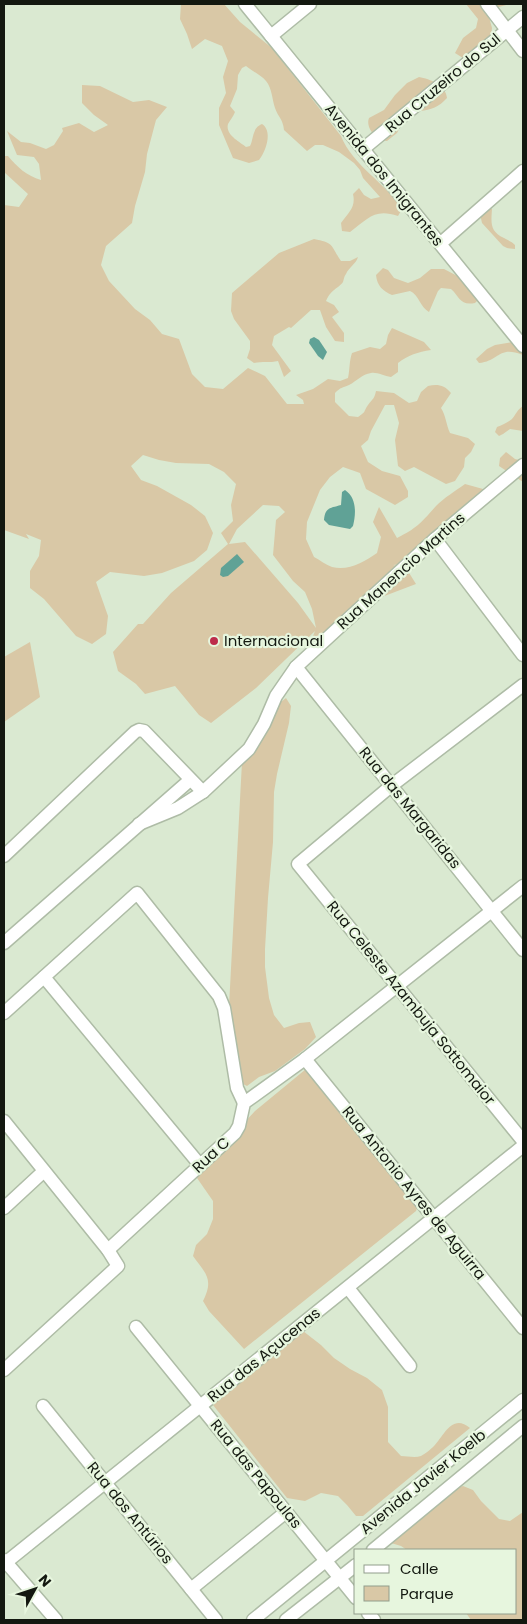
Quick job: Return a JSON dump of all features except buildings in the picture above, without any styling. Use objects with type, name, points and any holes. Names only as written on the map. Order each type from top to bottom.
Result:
[{"type":"street","name":"Avenida dos Imigrantes","points":[[245,4],[523,346]]},
{"type":"street","points":[[271,36],[310,4]]},
{"type":"street","points":[[487,4],[523,51]]},
{"type":"street","name":"Rua Cruzeiro do Sul","points":[[363,149],[523,17]]},
{"type":"street","points":[[441,243],[523,171]]},
{"type":"street","name":"Rua Manencio Martins","points":[[139,824],[178,808],[203,792],[249,749],[264,724],[276,696],[296,667],[435,539],[523,465]]},
{"type":"street","points":[[435,539],[523,655]]},
{"type":"street","name":"Rua das Margaridas","points":[[296,667],[523,950]]},
{"type":"street","points":[[391,786],[523,685]]},
{"type":"street","points":[[4,856],[139,730],[144,731],[203,792]]},
{"type":"street","name":"Rua Manencio Martins","points":[[4,943],[190,780]]},
{"type":"street","name":"Rua Celeste Azambuja Sottomaior","points":[[391,786],[298,864],[523,1141]]},
{"type":"street","points":[[4,1013],[137,893],[219,996],[224,1008],[237,1088],[244,1104],[305,1059],[523,886]]},
{"type":"street","points":[[44,977],[200,1165]]},
{"type":"street","name":"Rua Antonio Ayres de Aguirra","points":[[305,1059],[523,1328]]},
{"type":"street","name":"Rua C","points":[[108,1250],[235,1133],[239,1126],[244,1104]]},
{"type":"street","points":[[4,1121],[108,1250],[118,1266],[116,1270],[4,1370]]},
{"type":"street","name":"Rua das Açucenas","points":[[4,1562],[523,1146]]},
{"type":"street","points":[[4,1208],[44,1171]]},
{"type":"street","points":[[348,1288],[410,1366]]},
{"type":"street","name":"Rua das Papoulas","points":[[136,1327],[354,1596]]},
{"type":"street","name":"Avenida Javier Koelb","points":[[253,1620],[523,1400]]},
{"type":"street","name":"Rua dos Antúrios","points":[[43,1406],[216,1620]]},
{"type":"street","name":"Avenida Javier Koelb","points":[[374,1549],[523,1426]]},
{"type":"street","points":[[191,1589],[286,1512]]},
{"type":"street","points":[[4,1562],[56,1620]]},
{"type":"street","points":[[286,1620],[354,1567]]},
{"type":"green space","points":[[181,4],[224,4],[240,22],[272,48],[341,136],[353,156],[395,199],[402,209],[398,216],[383,213],[377,214],[350,232],[342,231],[341,223],[354,202],[353,194],[359,188],[364,195],[371,199],[380,197],[363,178],[360,170],[354,163],[339,152],[323,145],[315,145],[307,151],[284,130],[268,84],[262,77],[246,66],[242,68],[238,75],[237,89],[230,106],[235,112],[228,124],[229,132],[246,147],[250,146],[256,128],[262,124],[268,136],[264,152],[259,160],[249,163],[233,158],[219,125],[219,108],[226,93],[223,77],[228,61],[222,46],[205,39],[192,49],[180,19]]},
{"type":"green space","points":[[466,4],[510,4],[491,9],[489,17],[492,28],[491,37],[471,54],[463,58],[455,53],[463,38],[476,28],[478,19]]},
{"type":"green space","points":[[419,77],[428,79],[441,86],[447,98],[441,104],[431,109],[420,111],[418,109],[401,125],[397,133],[387,141],[379,139],[370,130],[369,118],[384,110],[407,83]]},
{"type":"green space","points":[[82,85],[100,86],[133,102],[149,100],[167,107],[156,120],[132,223],[106,246],[101,265],[109,281],[135,309],[150,320],[162,334],[179,339],[192,374],[205,387],[223,389],[248,368],[265,376],[287,404],[304,404],[303,400],[296,395],[313,389],[328,379],[340,381],[348,378],[352,353],[370,347],[380,349],[386,344],[392,328],[424,342],[431,350],[413,354],[402,360],[398,363],[398,372],[391,377],[373,373],[362,376],[337,391],[335,393],[335,402],[349,416],[358,417],[374,398],[376,391],[394,393],[409,403],[417,401],[421,392],[428,386],[441,386],[451,393],[441,408],[450,433],[468,438],[475,444],[465,458],[464,467],[455,481],[446,484],[414,467],[405,471],[398,466],[395,440],[399,423],[394,405],[385,405],[368,440],[361,446],[368,462],[382,471],[400,476],[408,491],[408,497],[395,505],[366,489],[360,473],[343,467],[330,477],[320,490],[307,522],[306,539],[314,557],[332,567],[344,568],[362,562],[377,553],[381,537],[373,522],[379,507],[397,538],[414,528],[439,503],[465,484],[483,489],[480,506],[436,540],[427,555],[412,563],[393,565],[406,568],[416,584],[366,603],[318,646],[312,662],[309,646],[315,631],[256,688],[211,723],[199,715],[175,686],[145,694],[136,684],[118,671],[113,652],[138,624],[143,624],[171,593],[228,544],[221,533],[233,521],[231,505],[236,484],[224,472],[209,464],[176,463],[143,455],[131,466],[141,480],[157,486],[191,505],[205,516],[213,533],[207,550],[194,561],[162,573],[144,576],[110,572],[96,582],[108,616],[106,634],[92,644],[76,636],[44,599],[30,588],[30,571],[39,556],[41,540],[26,534],[29,539],[4,530],[4,205],[19,207],[28,194],[4,172],[4,156],[8,156],[27,174],[41,180],[39,164],[34,157],[17,155],[7,131],[21,142],[46,149],[54,145],[63,131],[62,128],[79,123],[94,132],[108,125],[82,103]],"holes":[[[263,505],[279,506],[285,512],[276,520],[273,555],[293,581],[305,592],[312,609],[316,628],[298,603],[245,542],[229,544],[237,529]]]},
{"type":"green space","points":[[489,207],[492,209],[492,227],[496,233],[514,244],[515,249],[503,246],[482,223],[480,214]]},
{"type":"green space","points":[[314,239],[329,244],[341,261],[350,261],[358,257],[345,275],[341,285],[330,294],[326,301],[334,305],[339,312],[332,317],[344,333],[344,342],[335,341],[326,327],[320,310],[311,310],[291,328],[289,327],[274,336],[272,345],[291,371],[284,377],[278,361],[254,363],[247,358],[250,341],[234,319],[231,311],[232,293],[279,253]]},
{"type":"green space","points":[[383,268],[388,270],[394,278],[408,283],[420,278],[431,269],[444,269],[465,280],[479,299],[475,303],[466,303],[451,289],[441,288],[429,312],[416,295],[410,291],[392,295],[383,290],[379,285],[376,275]]},
{"type":"green space","points":[[513,342],[523,348],[523,355],[509,352],[479,363],[476,359],[487,349],[495,345]]},
{"type":"green space","points":[[523,406],[523,431],[510,429],[499,436],[495,432],[497,427],[512,419]]},
{"type":"green space","points":[[506,452],[515,459],[523,461],[523,482],[499,466],[500,458]]},
{"type":"green space","points":[[30,642],[40,697],[4,722],[4,657]]},
{"type":"green space","points":[[286,698],[291,706],[274,792],[273,842],[265,967],[269,998],[274,1015],[284,1028],[310,1022],[316,1037],[305,1049],[275,1071],[259,1077],[247,1086],[239,1082],[229,1006],[242,762],[277,705]]},
{"type":"green space","points":[[306,1069],[418,1205],[416,1211],[244,1349],[209,1311],[203,1301],[208,1287],[207,1277],[193,1256],[196,1245],[207,1234],[213,1219],[213,1201],[197,1178],[201,1170],[255,1111]]},
{"type":"green space","points":[[303,1331],[334,1358],[367,1378],[382,1390],[388,1407],[388,1442],[401,1456],[416,1457],[423,1455],[434,1446],[453,1424],[464,1424],[470,1428],[363,1516],[356,1516],[338,1496],[321,1493],[305,1501],[287,1498],[213,1405],[216,1399]]},
{"type":"green space","points":[[463,1486],[473,1490],[499,1519],[510,1521],[523,1512],[523,1620],[471,1620],[467,1614],[517,1614],[517,1549],[406,1549],[391,1543],[390,1539],[452,1490]]},
{"type":"water","points":[[314,337],[319,340],[327,352],[323,360],[309,343],[310,339]]},
{"type":"water","points":[[345,490],[352,497],[355,506],[353,526],[350,529],[329,525],[324,520],[327,510],[341,505],[342,492]]},
{"type":"water","points":[[237,554],[244,562],[228,576],[223,577],[220,575],[221,568]]},
{"type":"place","name":"Internacional","points":[[214,641]]}]
